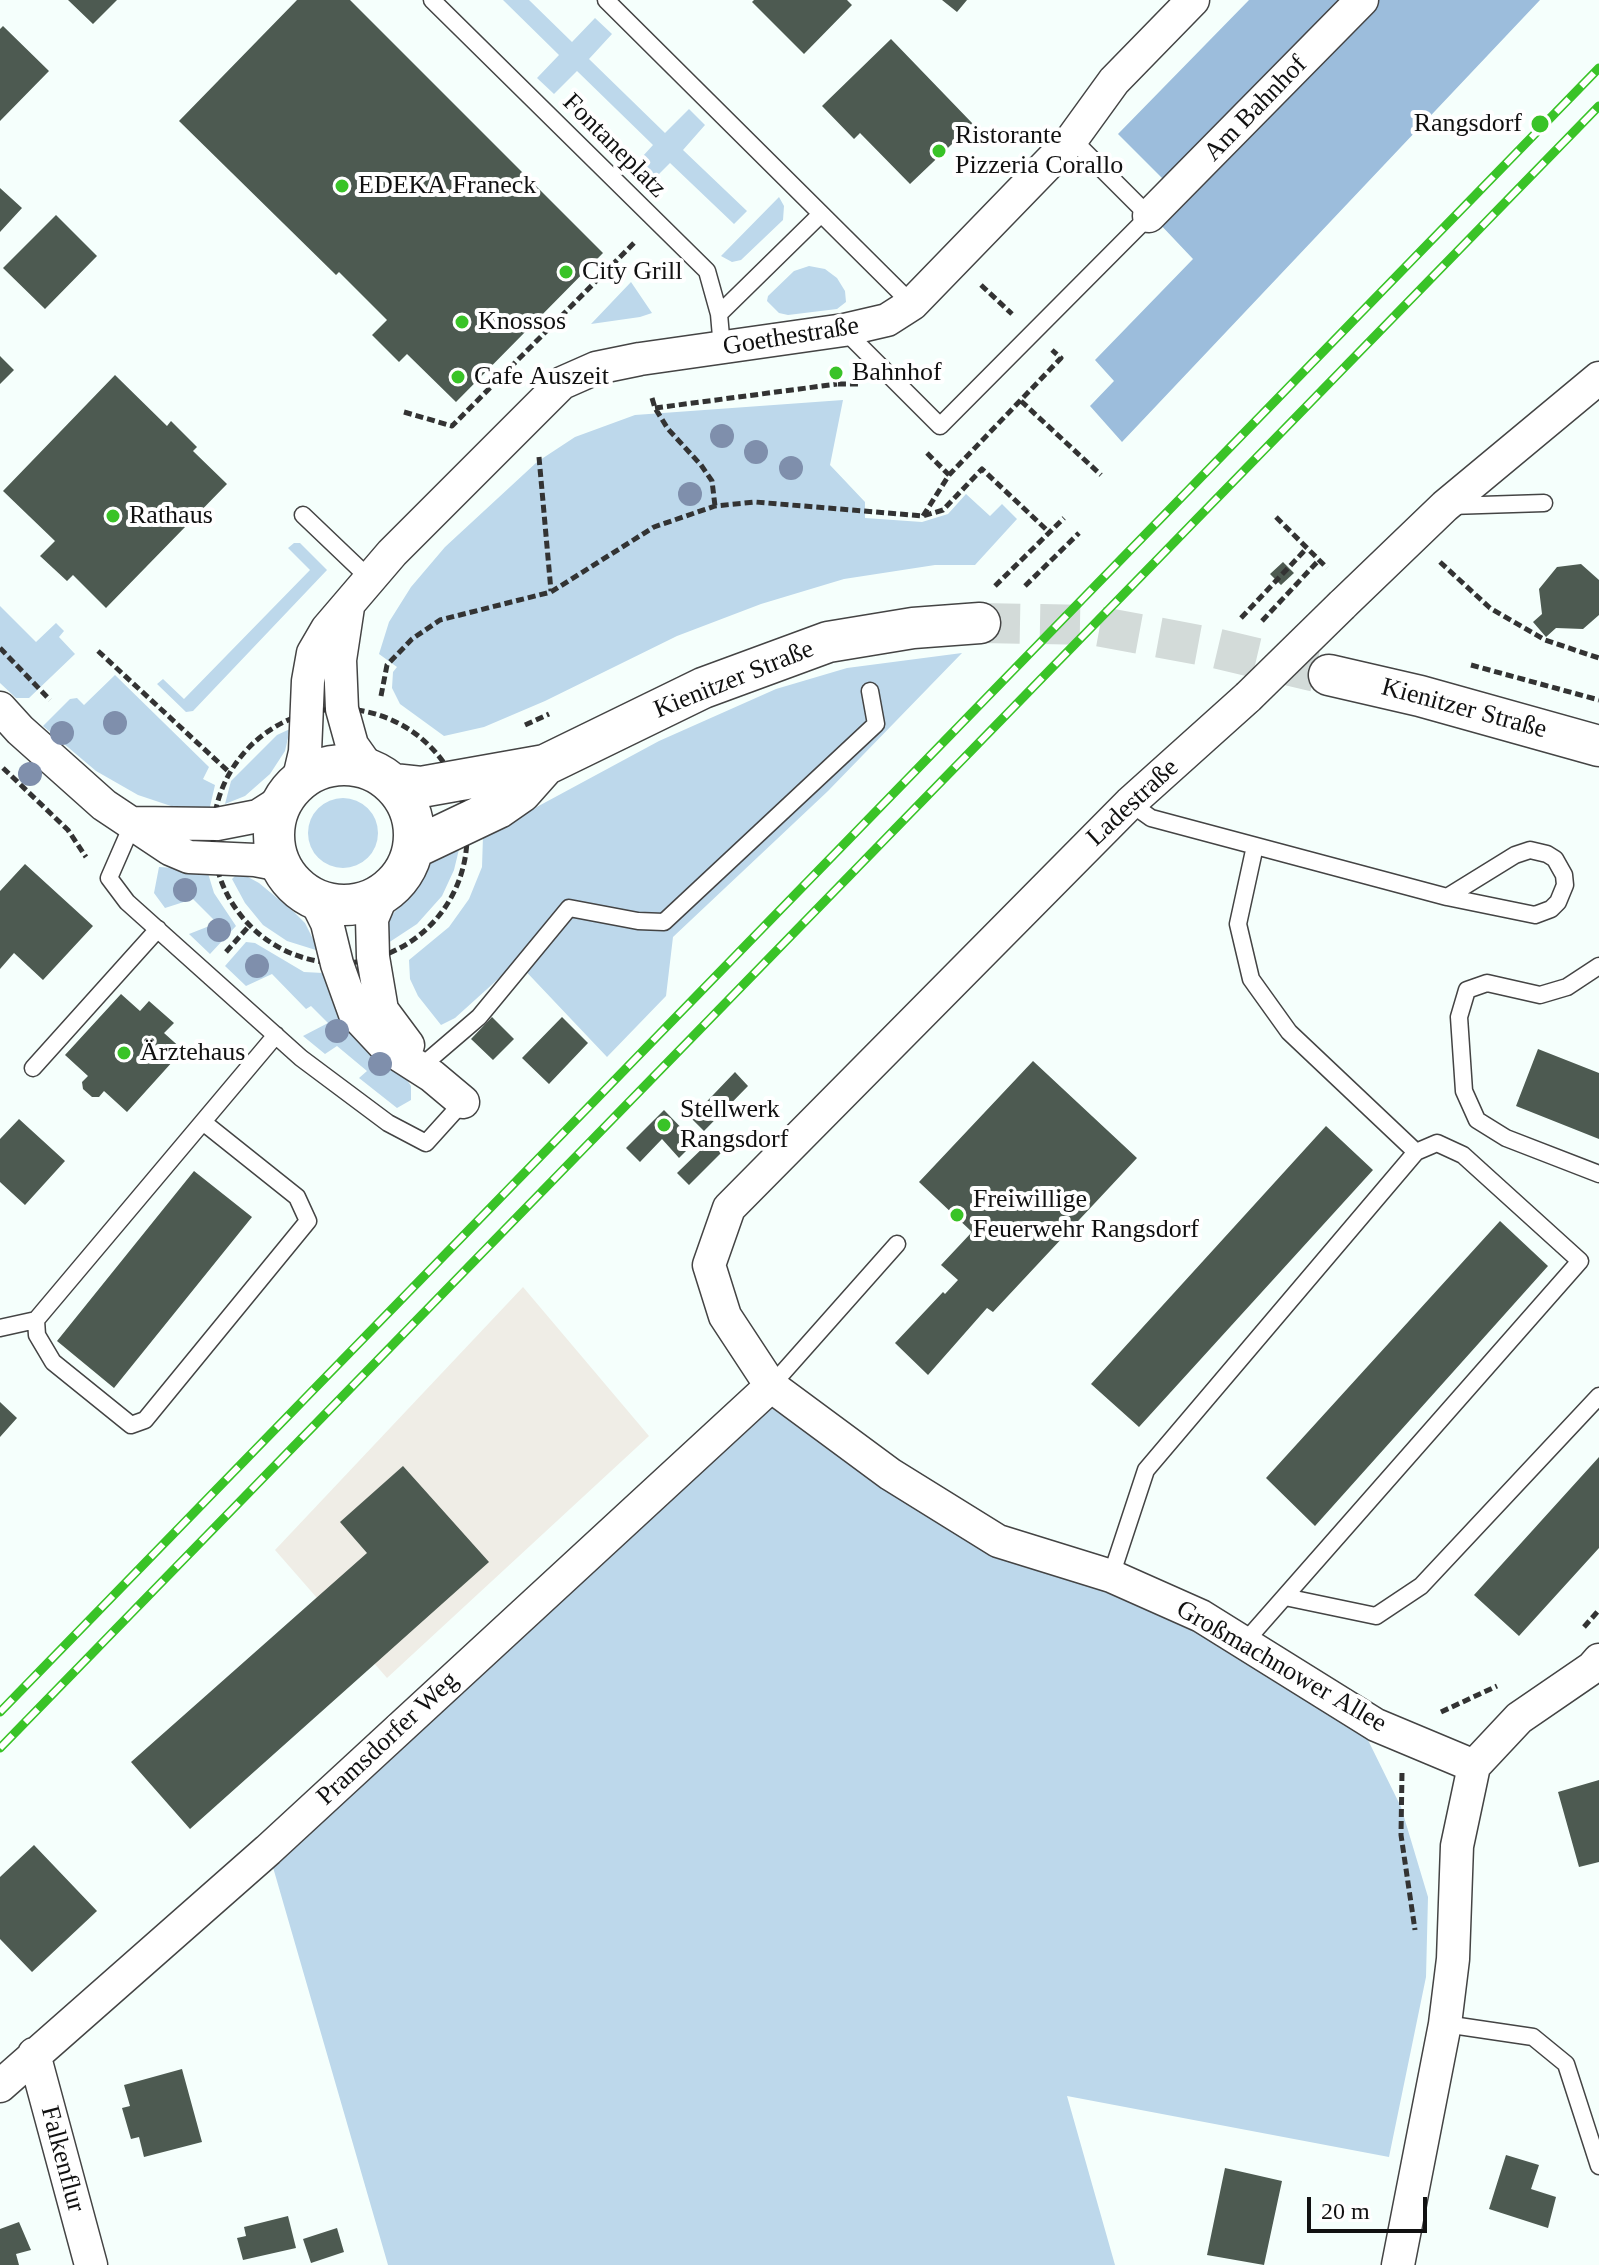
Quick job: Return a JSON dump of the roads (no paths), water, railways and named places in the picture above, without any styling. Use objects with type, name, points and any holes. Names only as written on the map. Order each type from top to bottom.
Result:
[{"type":"street","name":"Goethestraße","points":[[291,791],[305,752],[308,681],[313,653],[327,629],[369,578],[562,383],[596,368],[640,359],[844,330],[887,320],[912,304],[1072,139],[1114,81],[1193,0]]},
{"type":"street","name":"Am Bahnhof","points":[[1149,216],[1362,0]]},
{"type":"street","name":"Ladestraße","points":[[709,1265],[729,1208],[1130,803],[1248,697],[1445,506],[1599,378]]},
{"type":"street","name":"Goethestraße","points":[[349,604],[340,660],[342,709],[352,745],[381,776]]},
{"type":"street","name":"Kienitzer Straße","points":[[381,776],[421,787],[545,765],[703,688],[828,642],[913,628],[985,607]]},
{"type":"street","name":"Kienitzer Straße","points":[[1329,675],[1420,696],[1599,746]]},
{"type":"street","points":[[0,708],[20,730],[104,805],[170,849],[189,857],[255,860],[281,865]]},
{"type":"street","points":[[133,823],[217,824],[258,816],[314,771],[332,766],[351,765],[381,776],[412,814],[414,848],[403,875],[382,895],[367,902],[349,906],[315,899]]},
{"type":"street","name":"Kienitzer Straße","points":[[414,848],[498,808],[521,792],[545,765]]},
{"type":"street","points":[[291,791],[276,816],[274,832],[281,865],[289,879],[315,899],[327,923],[337,964],[355,1014],[385,1046],[428,1070]]},
{"type":"street","points":[[382,895],[372,919],[373,957],[382,1010],[428,1070],[463,1102]]},
{"type":"street","name":"Großmachnower Allee","points":[[709,1265],[725,1316],[771,1386],[890,1474],[998,1541],[1111,1576],[1201,1616],[1376,1725],[1474,1766]]},
{"type":"street","name":"Pramsdorfer Weg","points":[[0,2086],[268,1850],[771,1386]]},
{"type":"street","points":[[1398,2265],[1445,2024],[1453,1959],[1457,1846],[1474,1766],[1519,1718],[1599,1660]]},
{"type":"street","name":"Falkenflur","points":[[34,2054],[91,2265]]},
{"type":"lane","name":"Fontaneplatz","points":[[432,0],[707,271],[719,314],[722,348]]},
{"type":"lane","points":[[606,0],[912,304]]},
{"type":"lane","points":[[844,330],[940,426],[1149,216],[1072,139]]},
{"type":"lane","points":[[719,314],[820,215]]},
{"type":"lane","points":[[1445,506],[1544,503]]},
{"type":"lane","points":[[303,515],[369,578]]},
{"type":"lane","points":[[428,1070],[479,1017],[569,908],[638,921],[664,922],[876,724],[870,691]]},
{"type":"lane","points":[[1130,803],[1151,818],[1447,897],[1535,915],[1551,909],[1558,902],[1563,894],[1564,875],[1555,859],[1530,850],[1515,855],[1447,897]]},
{"type":"lane","points":[[133,823],[109,878],[127,902],[301,1058],[388,1123],[426,1143],[463,1102]]},
{"type":"lane","points":[[1255,846],[1238,924],[1251,979],[1289,1032],[1416,1152]]},
{"type":"lane","points":[[33,1068],[158,929]]},
{"type":"lane","points":[[1599,966],[1567,987],[1540,995],[1487,983],[1467,990],[1459,1017],[1464,1091],[1477,1120],[1506,1138],[1599,1174]]},
{"type":"lane","points":[[0,1328],[36,1320],[276,1035]]},
{"type":"lane","points":[[36,1320],[37,1335],[53,1362],[131,1425],[145,1420],[308,1221],[297,1197],[203,1122]]},
{"type":"lane","points":[[1111,1576],[1146,1470],[1416,1152],[1437,1143],[1463,1155],[1580,1261],[1243,1644]]},
{"type":"lane","points":[[771,1386],[897,1244]]},
{"type":"lane","points":[[1285,1597],[1376,1616],[1421,1586],[1599,1396]]},
{"type":"lane","points":[[1445,2024],[1533,2037],[1566,2064],[1599,2166]]},
{"type":"tunnel","points":[[980,623],[1091,625],[1210,647],[1329,675]]},
{"type":"railway","points":[[0,1712],[1599,68]]},
{"type":"railway","points":[[0,1748],[1599,106]]},
{"type":"place","name":"Rangsdorf","points":[[1540,124]]},
{"type":"place","name":"Ristorante Pizzeria Corallo","points":[[939,151]]},
{"type":"place","name":"EDEKA Franeck","points":[[342,186]]},
{"type":"place","name":"City Grill","points":[[566,272]]},
{"type":"place","name":"Knossos","points":[[462,322]]},
{"type":"place","name":"Bahnhof","points":[[836,373]]},
{"type":"place","name":"Cafe Auszeit","points":[[458,377]]},
{"type":"place","name":"Rathaus","points":[[113,516]]},
{"type":"place","name":"Ärztehaus","points":[[124,1053]]},
{"type":"place","name":"Stellwerk Rangsdorf","points":[[664,1125]]},
{"type":"place","name":"Freiwillige Feuerwehr Rangsdorf","points":[[957,1215]]}]
